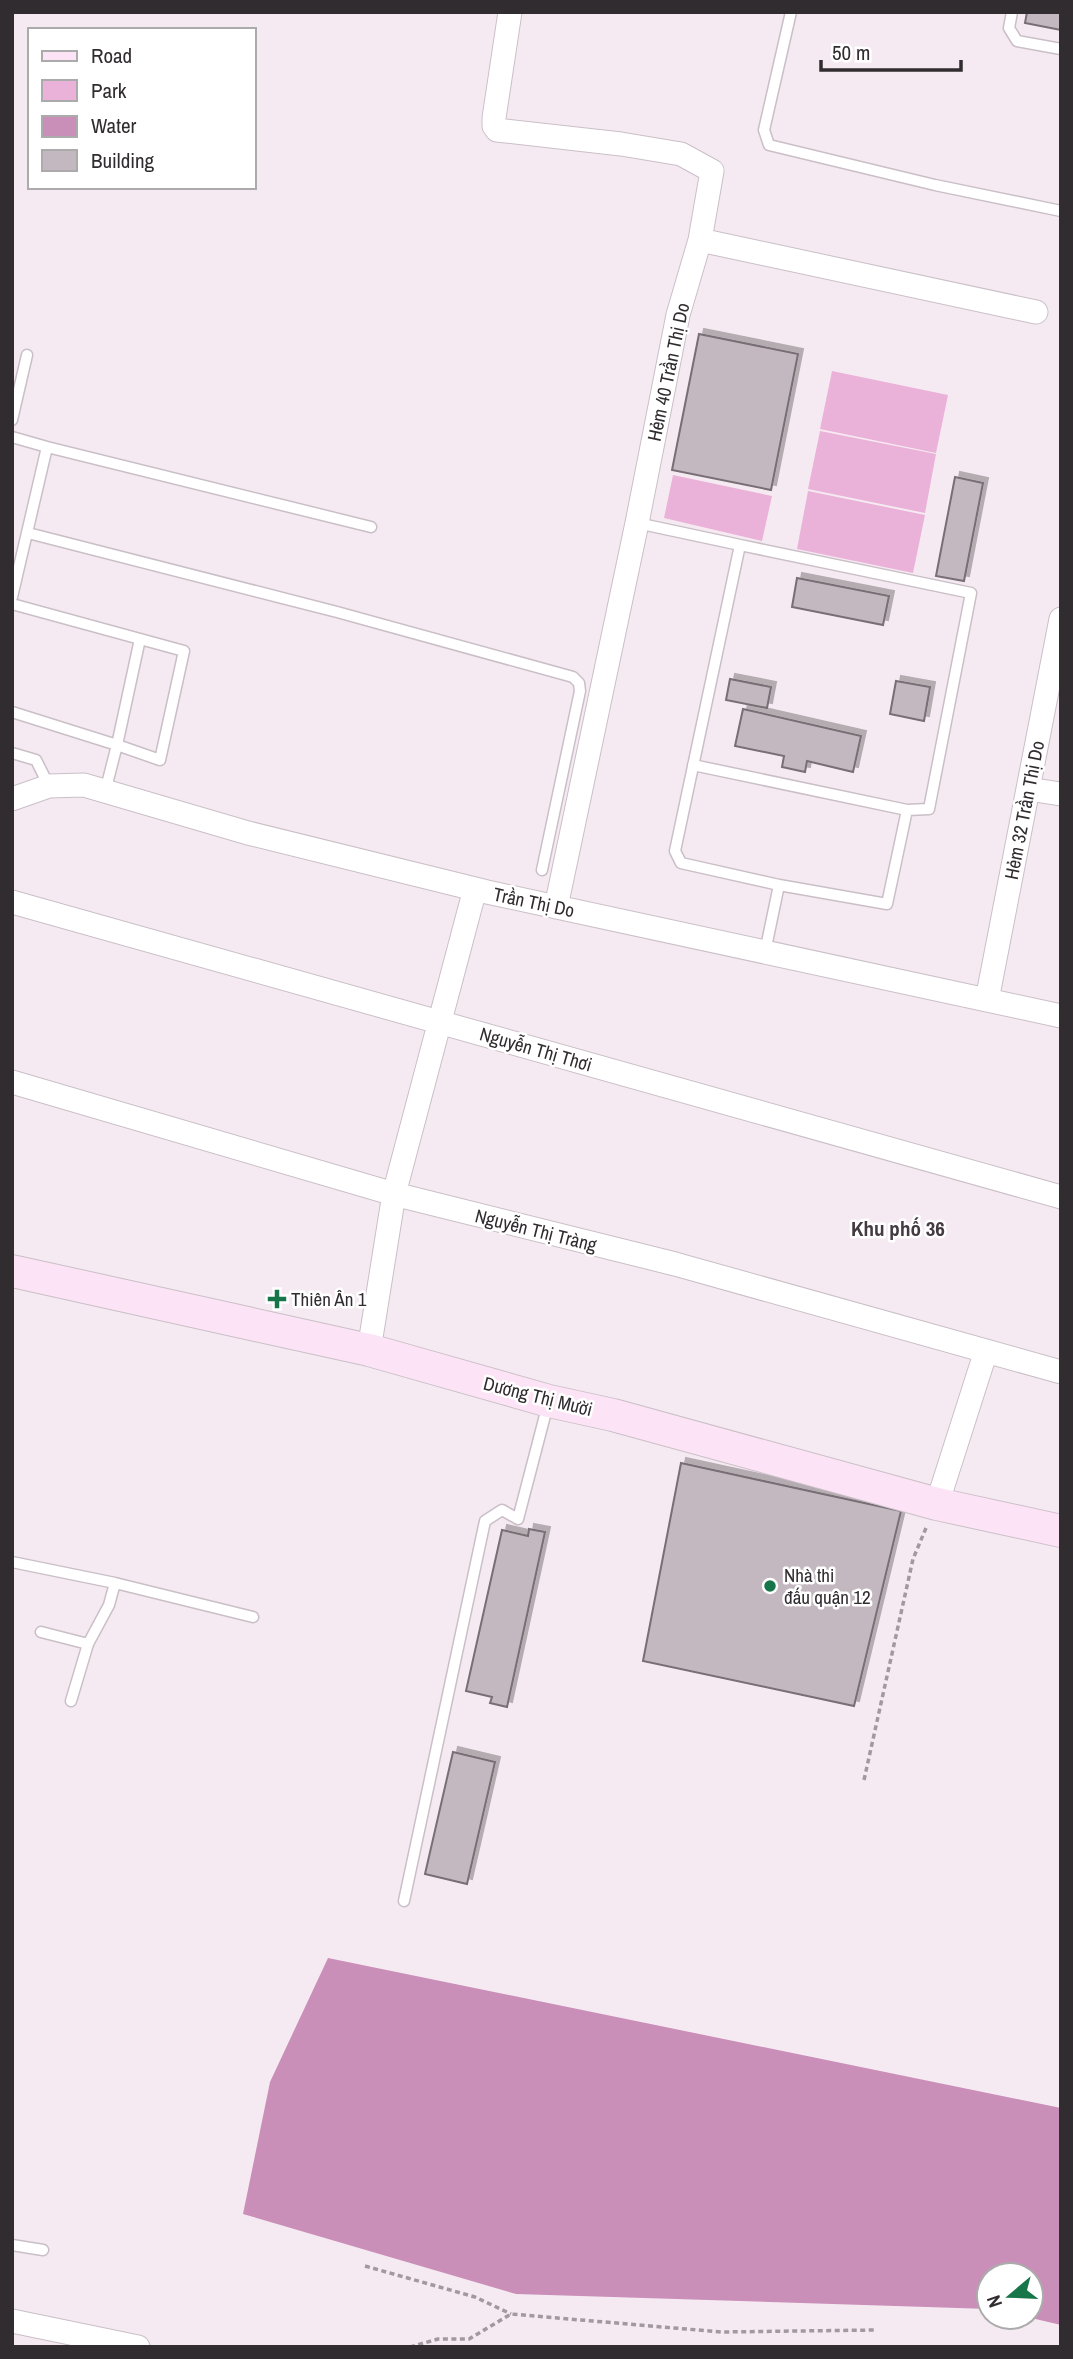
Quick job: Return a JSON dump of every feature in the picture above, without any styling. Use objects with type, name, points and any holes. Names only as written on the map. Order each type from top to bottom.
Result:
[{"type":"street","name":"Hẻm 40 Trần Thị Do","points":[[510,12],[495,128],[681,154],[712,172],[700,240],[678,315],[556,907]]},
{"type":"street","points":[[700,240],[1036,312]]},
{"type":"street","name":"Hẻm 32 Trần Thị Do","points":[[987,1000],[1028,789],[1055,680],[1061,619]]},
{"type":"street","name":"Trần Thị Do","points":[[12,799],[49,786],[83,785],[248,833],[475,889],[1061,1016]]},
{"type":"street","points":[[1028,789],[1061,794]]},
{"type":"street","points":[[369,1350],[394,1194],[475,889]]},
{"type":"street","name":"Nguyễn Thị Thơi","points":[[12,902],[1061,1197]]},
{"type":"street","name":"Nguyễn Thị Tràng","points":[[12,1082],[394,1194],[675,1264],[1061,1372]]},
{"type":"street","name":"Dương Thị Mười","points":[[12,1271],[369,1350],[549,1401],[613,1415],[937,1504],[1061,1531]]},
{"type":"street","points":[[937,1504],[986,1351]]},
{"type":"street","points":[[12,2321],[138,2347]]},
{"type":"lane","points":[[791,12],[764,130],[769,145],[935,185],[1061,211]]},
{"type":"lane","points":[[1012,12],[1009,28],[1017,41],[1061,49]]},
{"type":"lane","points":[[12,420],[27,355]]},
{"type":"lane","points":[[12,437],[371,527]]},
{"type":"lane","points":[[12,597],[47,447]]},
{"type":"lane","points":[[637,523],[971,593],[929,809],[906,810],[693,765]]},
{"type":"lane","points":[[27,533],[337,612],[573,677],[579,683],[580,691],[542,870]]},
{"type":"lane","points":[[740,545],[675,851],[681,863],[779,885],[887,904],[906,810]]},
{"type":"lane","points":[[12,604],[184,651],[160,760],[12,712]]},
{"type":"lane","points":[[105,792],[140,639]]},
{"type":"lane","points":[[12,753],[36,760],[49,786]]},
{"type":"lane","points":[[765,952],[779,885]]},
{"type":"lane","points":[[404,1901],[485,1521],[502,1510],[518,1519],[549,1401]]},
{"type":"lane","points":[[12,1562],[115,1583],[253,1617]]},
{"type":"lane","points":[[71,1701],[88,1644],[109,1605],[115,1583]]},
{"type":"lane","points":[[41,1632],[88,1644]]},
{"type":"lane","points":[[12,2245],[43,2250]]},
{"type":"path","points":[[864,1780],[913,1559],[937,1504]]},
{"type":"path","points":[[365,2266],[475,2297],[511,2314],[721,2332],[874,2330]]},
{"type":"path","points":[[410,2347],[438,2339],[469,2339],[511,2314]]},
{"type":"green space","points":[[832,371],[948,395],[936,453],[820,429]]},
{"type":"green space","points":[[820,431],[936,454],[925,513],[808,489]]},
{"type":"green space","points":[[673,475],[772,496],[762,541],[664,518]]},
{"type":"green space","points":[[808,491],[925,515],[913,573],[797,549]]},
{"type":"water","points":[[328,1958],[1061,2108],[1061,2325],[1045,2321],[1045,2261],[975,2261],[975,2309],[516,2294],[243,2214],[270,2082]]},
{"type":"building","points":[[1027,12],[1061,12],[1061,30],[1025,23]]},
{"type":"building","points":[[699,334],[798,354],[771,490],[672,470]]},
{"type":"building","points":[[955,477],[983,483],[964,581],[936,576]]},
{"type":"building","points":[[797,578],[889,596],[883,625],[792,607]]},
{"type":"building","points":[[730,679],[771,687],[767,708],[726,700]]},
{"type":"building","points":[[896,681],[930,687],[924,721],[890,714]]},
{"type":"building","points":[[743,709],[861,736],[853,772],[807,761],[805,772],[782,767],[784,756],[735,746]]},
{"type":"building","name":"Nhà thi đấu quận 12","points":[[681,1463],[901,1511],[854,1706],[643,1661]]},
{"type":"building","points":[[529,1529],[545,1532],[507,1707],[490,1703],[492,1697],[466,1691],[502,1530],[528,1536]]},
{"type":"building","points":[[453,1752],[495,1762],[467,1884],[425,1874]]},
{"type":"place","name":"Thiên Ân 1","points":[[277,1299]]},
{"type":"place","name":"Nhà thi đấu quận 12","points":[[770,1586]]},
{"type":"district","name":"Khu phố 36","points":[[898,1229]]}]
